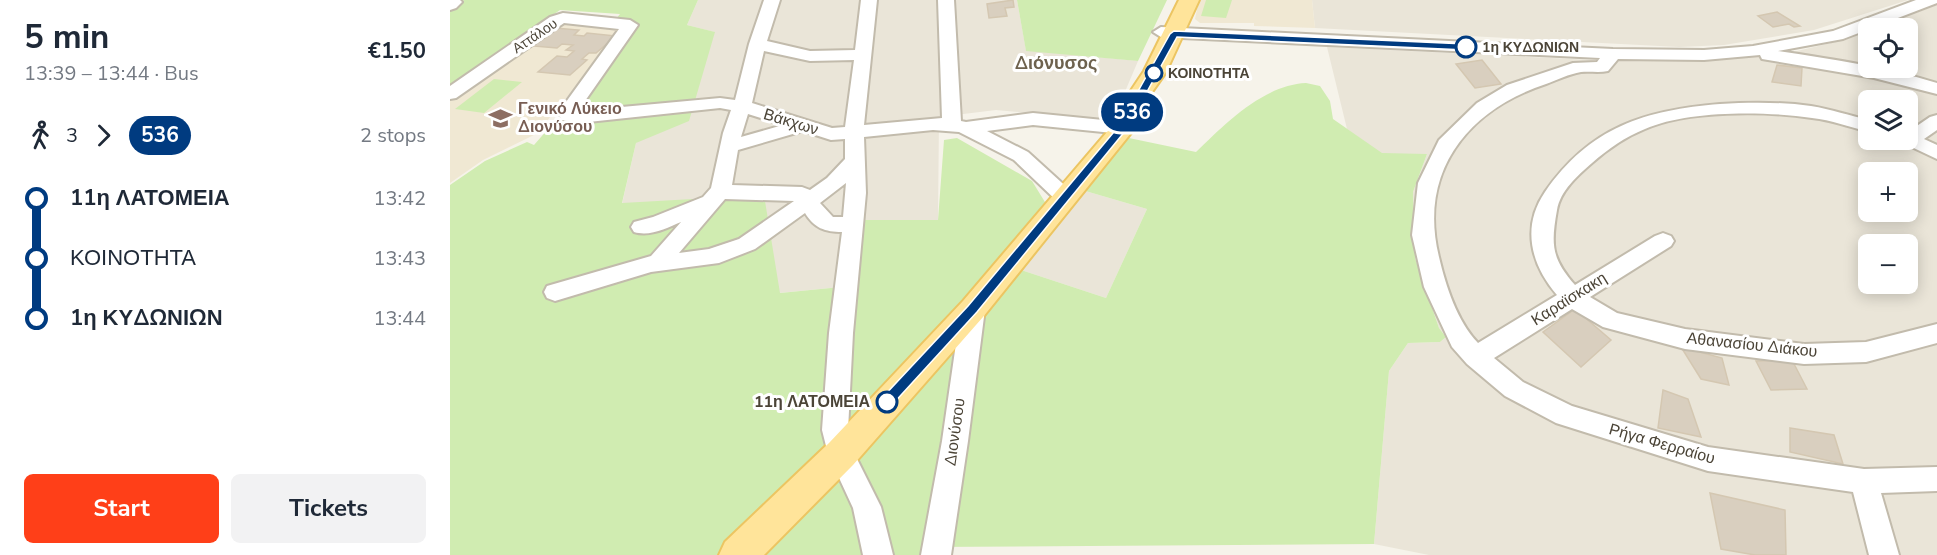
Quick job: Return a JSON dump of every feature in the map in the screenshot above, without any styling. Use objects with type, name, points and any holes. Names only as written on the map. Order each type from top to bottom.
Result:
[{"type":"main road","points":[[738,555],[841,454],[973,309],[1122,128],[1141,92],[1155,72],[1177,0]]},
{"type":"main road","points":[[1169,29],[1189,0]]},
{"type":"street","points":[[658,263],[715,197],[747,92],[771,0]]},
{"type":"street","points":[[869,0],[854,132],[856,193],[837,380],[835,430],[841,454],[862,494],[878,555]]},
{"type":"street","points":[[946,0],[959,126],[1021,156],[1065,197]]},
{"type":"street","points":[[1892,0],[1909,9]]},
{"type":"street","points":[[1169,29],[1532,49],[1602,67],[1613,54],[1674,56],[1754,51],[1846,32],[1931,0]]},
{"type":"street","name":"Αττάλου","points":[[450,94],[559,18],[627,24],[630,27]]},
{"type":"street","name":"Βάκχων","points":[[630,27],[583,89],[567,113],[568,116],[579,117],[720,103],[741,106],[831,134],[1033,119],[1122,128]]},
{"type":"street","points":[[758,44],[810,56],[863,55]]},
{"type":"street","points":[[1754,51],[1766,55],[1833,64],[1908,80],[1937,89]]},
{"type":"street","name":"Ρήγα Φερραίου","points":[[1577,59],[1513,89],[1483,107],[1449,140],[1428,183],[1423,235],[1435,287],[1460,340],[1476,357],[1514,389],[1565,415],[1708,459],[1864,481],[1937,479]]},
{"type":"street","name":"Αθανασίου Διάκου","points":[[1858,123],[1812,112],[1747,108],[1679,113],[1639,124],[1603,143],[1569,172],[1548,203],[1541,240],[1551,273],[1572,297],[1611,321],[1685,339],[1804,354],[1866,352],[1934,339]]},
{"type":"street","points":[[1918,133],[1937,121]]},
{"type":"street","points":[[729,146],[801,126]]},
{"type":"street","points":[[1918,143],[1937,153]]},
{"type":"street","points":[[555,292],[658,263],[702,259],[737,248],[762,235],[834,183],[854,161]]},
{"type":"street","points":[[642,227],[657,224],[725,192],[802,194],[817,218],[828,225],[852,224]]},
{"type":"street","name":"Καραϊσκακη","points":[[1476,357],[1663,241]]},
{"type":"street","name":"Διονύσου","points":[[936,555],[955,441],[973,309]]},
{"type":"street","points":[[1864,481],[1884,555]]},
{"type":"shaded area","points":[[698,0],[1017,0],[1026,50],[1138,61],[1113,120],[996,110],[939,117],[938,220],[861,220],[841,287],[779,293],[622,204],[636,143],[714,32],[687,25]]},
{"type":"shaded area","points":[[1199,0],[1312,0],[1315,28],[1254,26],[1254,23],[1200,23],[1195,19]]},
{"type":"shaded area","points":[[1312,0],[1908,0],[1814,30],[1724,45],[1679,47],[1315,28]]},
{"type":"shaded area","points":[[1937,5],[1937,555],[1429,555],[1374,544],[1389,371],[1408,343],[1440,342],[1446,337],[1439,328],[1415,258],[1413,192],[1427,154],[1382,154],[1347,129],[1327,47],[1592,60],[1691,61],[1797,51],[1858,35],[1858,78],[1918,78],[1918,18],[1902,18]]},
{"type":"shaded area","name":"Γενικό Λύκειο Διονύσου","points":[[556,23],[604,29],[608,25],[625,28],[536,134],[483,160],[450,183],[450,100]]},
{"type":"shaded area","points":[[1082,190],[1147,209],[1106,298],[1018,269]]},
{"type":"green space","points":[[464,0],[698,0],[687,25],[715,32],[689,121],[636,143],[622,203],[764,195],[780,293],[841,287],[861,220],[938,220],[944,140],[957,138],[1032,181],[1048,207],[861,412],[719,555],[450,555],[450,185],[485,161],[527,142],[534,145],[570,104],[627,27],[611,25],[620,14],[560,10],[450,86],[450,9]]},
{"type":"green space","points":[[1017,0],[1167,0],[1138,61],[1026,51]]},
{"type":"green space","points":[[1206,0],[1232,0],[1226,18],[1201,16]]},
{"type":"green space","points":[[494,79],[522,82],[484,113],[455,109]]},
{"type":"green space","points":[[1306,83],[1320,86],[1330,101],[1333,119],[1382,153],[1427,154],[1413,192],[1415,258],[1439,328],[1446,337],[1440,342],[1408,343],[1389,371],[1374,544],[928,547],[924,555],[758,555],[1018,269],[1106,298],[1147,209],[1082,190],[1124,137],[1196,152],[1232,118],[1260,98],[1290,85]]},
{"type":"building","points":[[1013,0],[1014,7],[1005,8],[1007,16],[989,18],[987,4]]},
{"type":"building","points":[[1777,12],[1800,26],[1794,27],[1789,24],[1773,27],[1758,16]]},
{"type":"building","points":[[555,28],[579,30],[574,35],[584,36],[587,33],[616,36],[596,53],[589,53],[582,59],[587,60],[570,75],[538,72],[557,56],[567,57],[574,51],[566,50],[573,45],[562,44],[557,48],[533,46]]},
{"type":"building","points":[[1482,60],[1501,84],[1475,88],[1456,64]]},
{"type":"building","points":[[1777,65],[1802,68],[1801,86],[1772,82]]},
{"type":"building","points":[[1575,309],[1611,340],[1581,367],[1543,332]]},
{"type":"building","points":[[1681,347],[1722,358],[1729,385],[1701,379]]},
{"type":"building","points":[[1792,360],[1807,389],[1771,390],[1756,361]]},
{"type":"building","points":[[1663,390],[1688,399],[1701,437],[1658,428]]},
{"type":"building","points":[[1790,428],[1834,435],[1843,464],[1790,452]]},
{"type":"building","points":[[1710,493],[1785,510],[1786,555],[1755,555],[1721,549]]},
{"type":"bus line","name":"536","points":[[887,402],[973,309],[1129,120],[1141,92],[1155,72],[1174,34],[1466,47]]},
{"type":"place","name":"1η ΚΥΔΩΝΙΩΝ","points":[[1466,47]]},
{"type":"place","name":"ΚΟΙΝΟΤΗΤΑ","points":[[1154,73]]},
{"type":"place","name":"Γενικό Λύκειο Διονύσου","points":[[500,118]]},
{"type":"place","name":"11η ΛΑΤΟΜΕΙΑ","points":[[887,402]]},
{"type":"district","name":"Διόνυσος","points":[[1056,63]]}]
